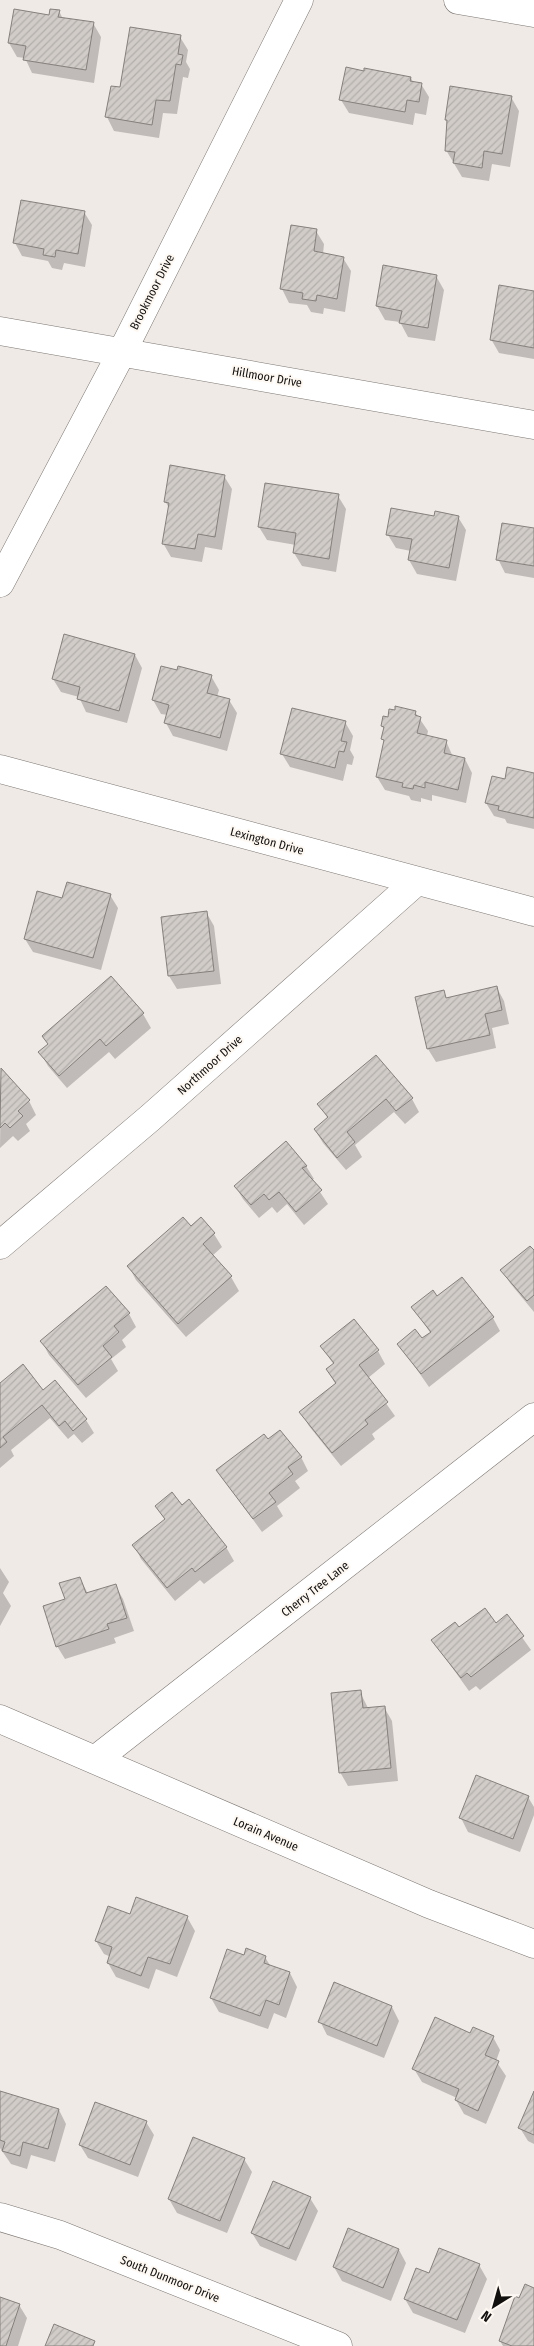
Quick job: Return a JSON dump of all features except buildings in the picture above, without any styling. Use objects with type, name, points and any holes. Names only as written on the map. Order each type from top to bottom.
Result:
[{"type":"street","name":"Brookmoor Drive","points":[[0,583],[122,352],[299,0]]},
{"type":"street","points":[[458,0],[534,13]]},
{"type":"street","name":"Hillmoor Drive","points":[[0,331],[534,424]]},
{"type":"street","name":"Lexington Drive","points":[[0,769],[534,912]]},
{"type":"street","name":"Northmoor Drive","points":[[0,1245],[157,1112],[417,881]]},
{"type":"street","name":"Cherry Tree Lane","points":[[96,1760],[534,1417]]},
{"type":"street","name":"Lorain Avenue","points":[[0,1719],[429,1904],[534,1944]]},
{"type":"street","name":"South Dunmoor Drive","points":[[0,2217],[60,2235],[338,2346]]}]
